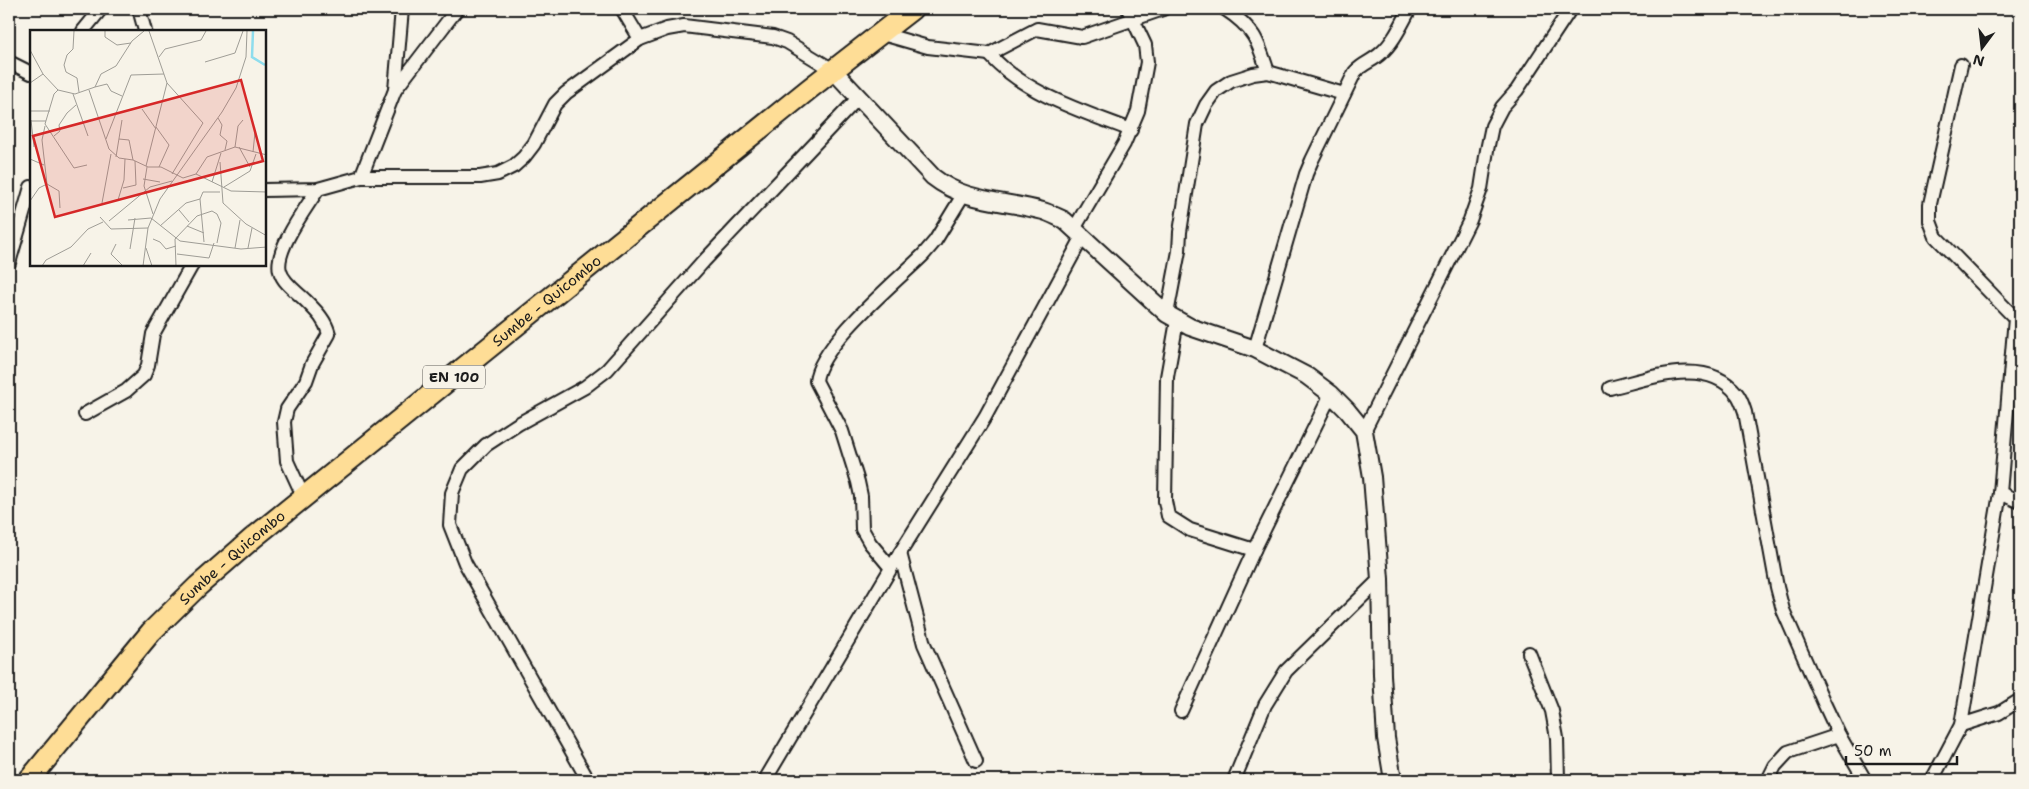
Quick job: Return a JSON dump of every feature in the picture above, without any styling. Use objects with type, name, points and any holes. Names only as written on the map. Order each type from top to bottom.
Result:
[{"type":"main road","name":"Sumbe - Quicombo","points":[[29,780],[150,632],[252,538],[833,70],[912,9]]},
{"type":"street","points":[[84,30],[101,9]]},
{"type":"street","points":[[139,9],[145,30]]},
{"type":"street","points":[[361,177],[394,90],[402,9]]},
{"type":"street","points":[[394,90],[457,9]]},
{"type":"street","points":[[622,9],[640,39]]},
{"type":"street","points":[[879,34],[928,47],[989,54],[1037,29],[1082,37],[1130,14],[1163,9]]},
{"type":"street","points":[[1225,9],[1253,33],[1258,41],[1268,72]]},
{"type":"street","points":[[1255,349],[1306,174],[1359,67],[1382,53],[1389,45],[1410,9]]},
{"type":"street","points":[[1364,431],[1470,220],[1481,189],[1492,126],[1502,106],[1518,90],[1569,11]]},
{"type":"street","points":[[765,780],[900,553],[985,417],[1131,130],[1138,110],[1147,62],[1145,46],[1130,14]]},
{"type":"street","points":[[266,190],[318,189],[361,177],[480,177],[498,174],[514,166],[524,158],[534,144],[555,104],[566,93],[640,39],[667,29],[684,26],[773,37],[787,42],[833,70],[933,177],[947,188],[963,195],[1044,211],[1064,220],[1172,318],[1255,349],[1307,376],[1348,410],[1364,431],[1372,477],[1380,579],[1382,675],[1386,738],[1393,780]]},
{"type":"street","points":[[989,54],[1003,69],[1056,101],[1131,130]]},
{"type":"street","points":[[9,62],[30,72]]},
{"type":"street","points":[[1932,780],[1961,725],[2000,493],[2018,317],[1946,250],[1936,237],[1930,221],[1930,204],[1961,65]]},
{"type":"street","points":[[1254,550],[1190,530],[1168,516],[1164,501],[1172,318],[1180,232],[1197,124],[1206,105],[1216,91],[1231,81],[1253,74],[1268,72],[1344,94]]},
{"type":"street","points":[[588,780],[465,563],[450,525],[452,493],[462,469],[486,445],[518,424],[585,387],[607,370],[704,261],[859,97]]},
{"type":"street","points":[[304,498],[287,461],[284,422],[287,410],[306,381],[312,364],[329,334],[323,318],[286,282],[280,273],[279,262],[282,250],[318,189]]},
{"type":"street","points":[[9,263],[30,191]]},
{"type":"street","points":[[891,568],[870,543],[862,529],[861,496],[858,482],[842,431],[816,381],[817,374],[843,333],[929,248],[963,195]]},
{"type":"street","points":[[85,414],[126,392],[144,375],[148,365],[153,334],[191,266]]},
{"type":"street","points":[[1610,388],[1664,374],[1685,371],[1706,374],[1724,383],[1738,394],[1745,412],[1777,587],[1784,610],[1840,735],[1865,780]]},
{"type":"street","points":[[1181,711],[1254,550],[1331,394]]},
{"type":"street","points":[[2000,493],[2020,502]]},
{"type":"street","points":[[900,553],[924,644],[976,761]]},
{"type":"street","points":[[1234,780],[1265,705],[1286,671],[1380,579]]},
{"type":"street","points":[[1529,653],[1552,711],[1557,738],[1558,780]]},
{"type":"street","points":[[1961,725],[1999,714],[2020,700]]},
{"type":"street","points":[[1768,780],[1775,766],[1788,752],[1840,735]]}]
